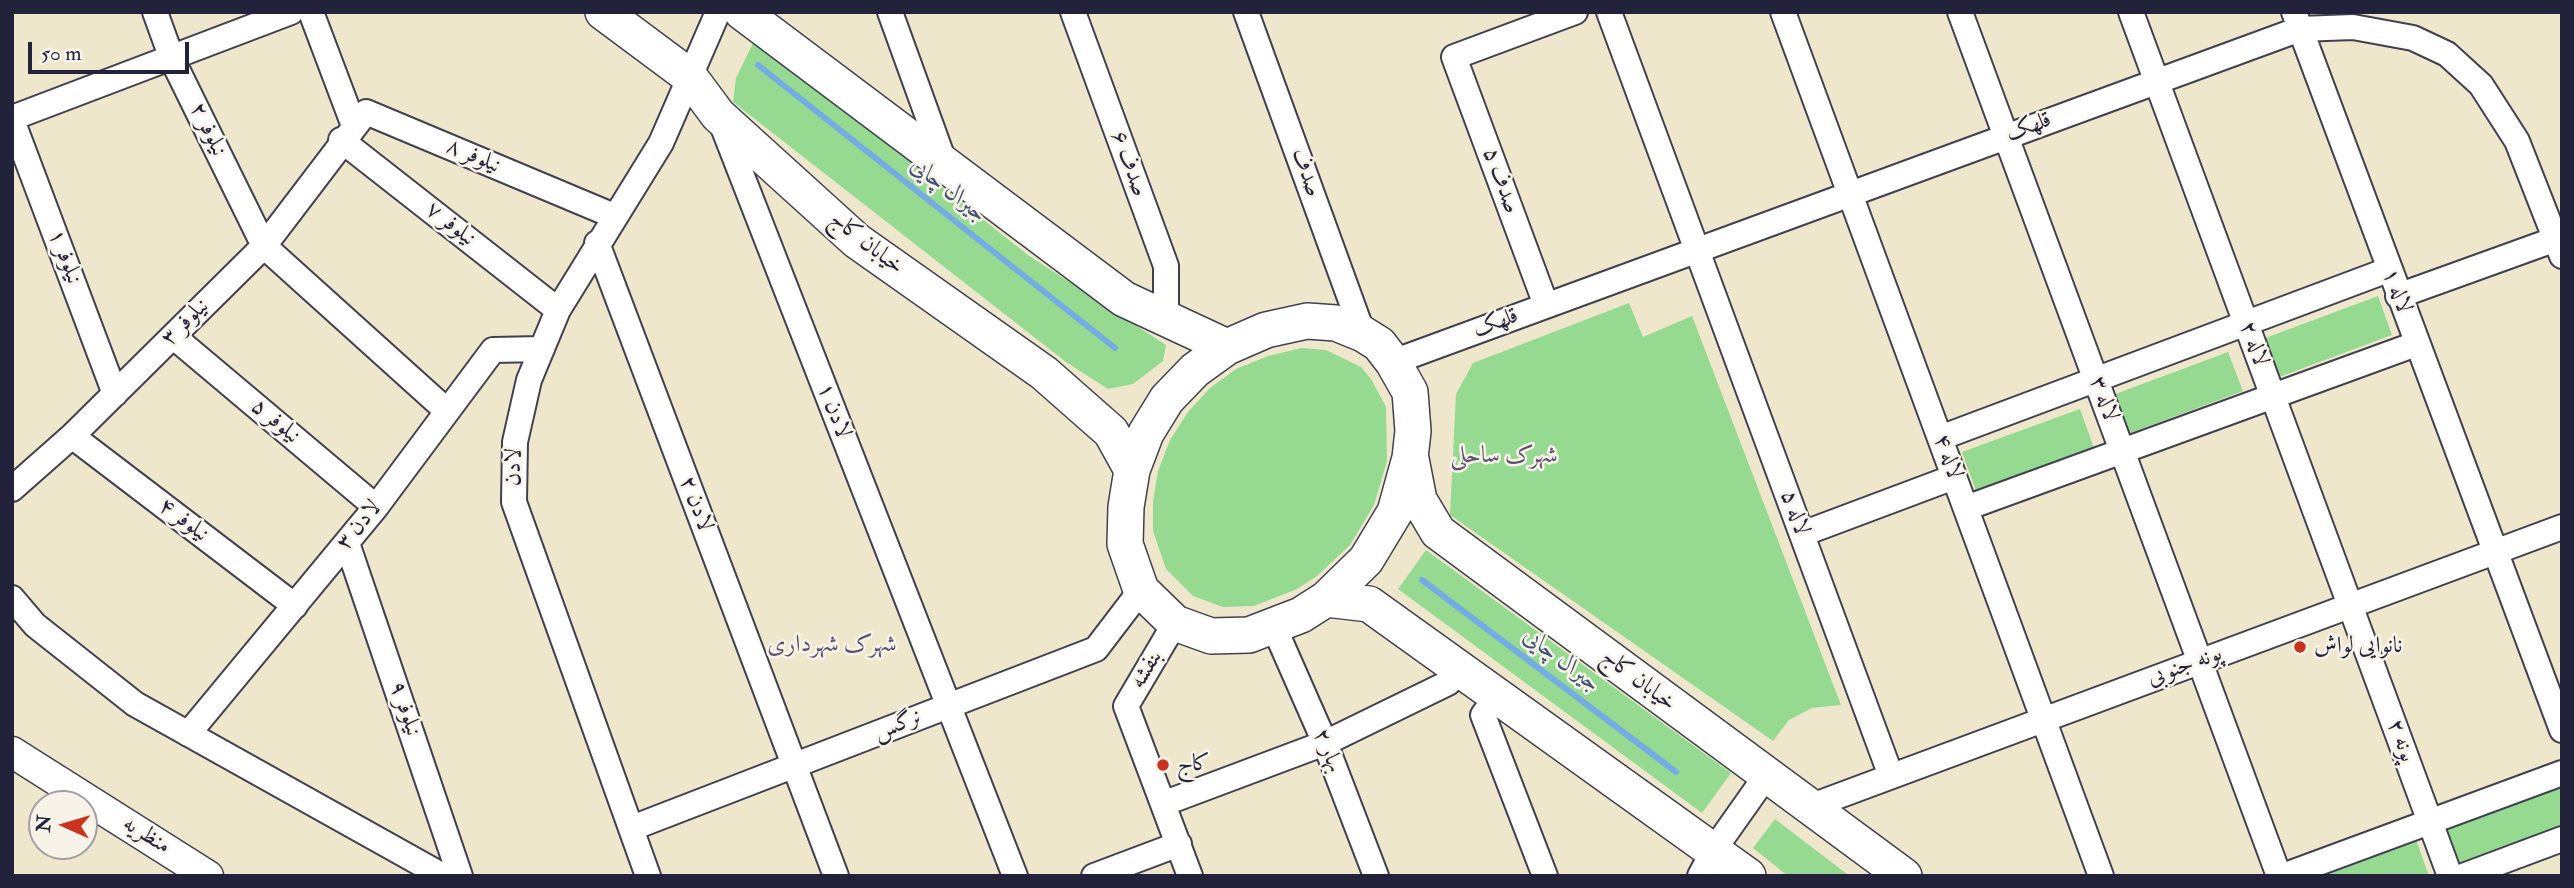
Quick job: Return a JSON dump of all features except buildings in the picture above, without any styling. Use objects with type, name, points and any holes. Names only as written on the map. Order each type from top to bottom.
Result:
[{"type":"main road","name":"خیابان کاج","points":[[603,12],[689,76],[718,115],[857,241],[1044,373],[1111,432],[1132,470]]},
{"type":"main road","points":[[742,12],[1124,299],[1227,347]]},
{"type":"main road","points":[[1307,321],[1336,323],[1363,334],[1379,344],[1410,392],[1413,431],[1410,458],[1395,512],[1366,561],[1326,599],[1274,627],[1248,635],[1210,636],[1175,623],[1141,590],[1125,544],[1126,507],[1132,470],[1146,433],[1167,399],[1195,370],[1227,347],[1266,330],[1307,321]]},
{"type":"main road","name":"خیابان کاج","points":[[1410,458],[1419,500],[1438,532],[1809,807],[1887,871]]},
{"type":"main road","points":[[1326,599],[1369,604],[1497,696],[1707,863],[1748,876]]},
{"type":"street","name":"نیلوفر ۲","points":[[155,12],[172,59],[264,246]]},
{"type":"street","points":[[12,119],[291,12]]},
{"type":"street","points":[[311,12],[348,133]]},
{"type":"street","name":"لادن","points":[[648,876],[514,502],[515,442],[529,380],[558,310],[661,143],[718,12]]},
{"type":"street","points":[[890,12],[945,165]]},
{"type":"street","name":"صدف ۶","points":[[1073,12],[1166,266],[1166,318]]},
{"type":"street","name":"صدف","points":[[1246,12],[1363,334]]},
{"type":"street","name":"صدف ۵","points":[[1546,305],[1454,57],[1575,12]]},
{"type":"street","name":"لاله ۵","points":[[1609,12],[1891,776]]},
{"type":"street","name":"لاله ۴","points":[[1783,12],[2101,876]]},
{"type":"street","name":"لاله ۳","points":[[1960,12],[2199,662],[2281,876]]},
{"type":"street","name":"لاله ۲","points":[[2131,12],[2350,606]]},
{"type":"street","name":"قلهک","points":[[1393,362],[2156,82],[2297,20],[2413,38],[2448,54],[2482,85],[2517,141],[2553,249]]},
{"type":"street","name":"لاله ۱","points":[[2297,20],[2388,270],[2562,730]]},
{"type":"street","name":"نیلوفر ۸","points":[[348,133],[366,112],[614,216]]},
{"type":"street","name":"لادن ۱","points":[[718,115],[1015,876]]},
{"type":"street","name":"نیلوفر ۱","points":[[12,119],[115,394]]},
{"type":"street","name":"نیلوفر ۳","points":[[12,489],[72,436],[264,246],[348,133]]},
{"type":"street","name":"نیلوفر ۷","points":[[348,133],[558,310]]},
{"type":"street","name":"لادن ۲","points":[[597,243],[836,876]]},
{"type":"street","points":[[264,246],[447,411]]},
{"type":"street","points":[[2398,296],[2553,249]]},
{"type":"street","points":[[1940,438],[2388,270]]},
{"type":"street","name":"نیلوفر ۵","points":[[174,337],[376,507]]},
{"type":"street","points":[[1966,508],[2272,394],[2416,344]]},
{"type":"street","name":"لادن ۳","points":[[188,734],[376,507],[493,350],[542,349]]},
{"type":"street","name":"نیلوفر ۴","points":[[72,436],[295,606]]},
{"type":"street","points":[[1802,534],[1954,477]]},
{"type":"street","name":"پونه جنوبی","points":[[1809,807],[2562,527]]},
{"type":"street","name":"نیلوفر ۹","points":[[347,543],[460,876]]},
{"type":"street","name":"نرگس","points":[[632,828],[1096,649],[1141,590]]},
{"type":"street","points":[[12,598],[35,625],[135,704],[443,876]]},
{"type":"street","name":"پونه ۲","points":[[2350,606],[2449,876]]},
{"type":"street","name":"بنفشه","points":[[1175,623],[1126,706],[1190,876]]},
{"type":"street","name":"بهار ۲","points":[[1274,627],[1325,743],[1376,876]]},
{"type":"street","points":[[1164,803],[1325,743],[1448,683],[1461,670]]},
{"type":"street","points":[[1497,696],[1483,715],[1545,876]]},
{"type":"street","name":"منظریه","points":[[12,752],[193,872]]},
{"type":"street","points":[[2281,876],[2562,773]]},
{"type":"street","points":[[1707,863],[1766,776]]},
{"type":"street","points":[[2463,876],[2562,839]]},
{"type":"street","points":[[1094,876],[1179,844]]},
{"type":"green space","points":[[755,39],[1028,255],[1166,345],[1163,361],[1133,384],[1108,389],[1066,362],[733,102],[736,78]]},
{"type":"green space","points":[[2378,296],[2392,335],[2274,379],[2260,340]]},
{"type":"green space","points":[[1629,303],[1643,337],[1692,316],[1841,705],[1812,708],[1789,720],[1773,741],[1450,515],[1456,394],[1473,363]]},
{"type":"green space","points":[[1302,348],[1326,350],[1361,367],[1371,379],[1386,407],[1387,461],[1374,505],[1350,545],[1317,576],[1297,589],[1254,606],[1223,607],[1193,596],[1166,569],[1153,531],[1153,501],[1158,471],[1170,440],[1188,412],[1210,388],[1236,369],[1268,356]]},
{"type":"green space","points":[[2228,352],[2243,391],[2125,435],[2110,396]]},
{"type":"green space","points":[[2080,409],[2094,448],[1976,491],[1962,452]]},
{"type":"green space","points":[[1426,550],[1731,773],[1702,813],[1398,589]]},
{"type":"green space","points":[[2562,782],[2562,831],[2458,869],[2442,826]]},
{"type":"green space","points":[[1775,819],[1847,874],[1846,876],[1788,876],[1753,848]]},
{"type":"green space","points":[[2415,837],[2429,876],[2311,876]]},
{"type":"waterway","name":"جیرال چایی","points":[[758,65],[1115,348]]},
{"type":"waterway","name":"جیرال چایی","points":[[1422,580],[1676,772]]},
{"type":"place","name":"نانوایی لواش","points":[[2300,647]]},
{"type":"place","name":"کاج","points":[[1163,765]]},
{"type":"district","name":"شهرک ساحلی","points":[[1504,457]]},
{"type":"district","name":"شهرک شهرداری","points":[[832,646]]}]
